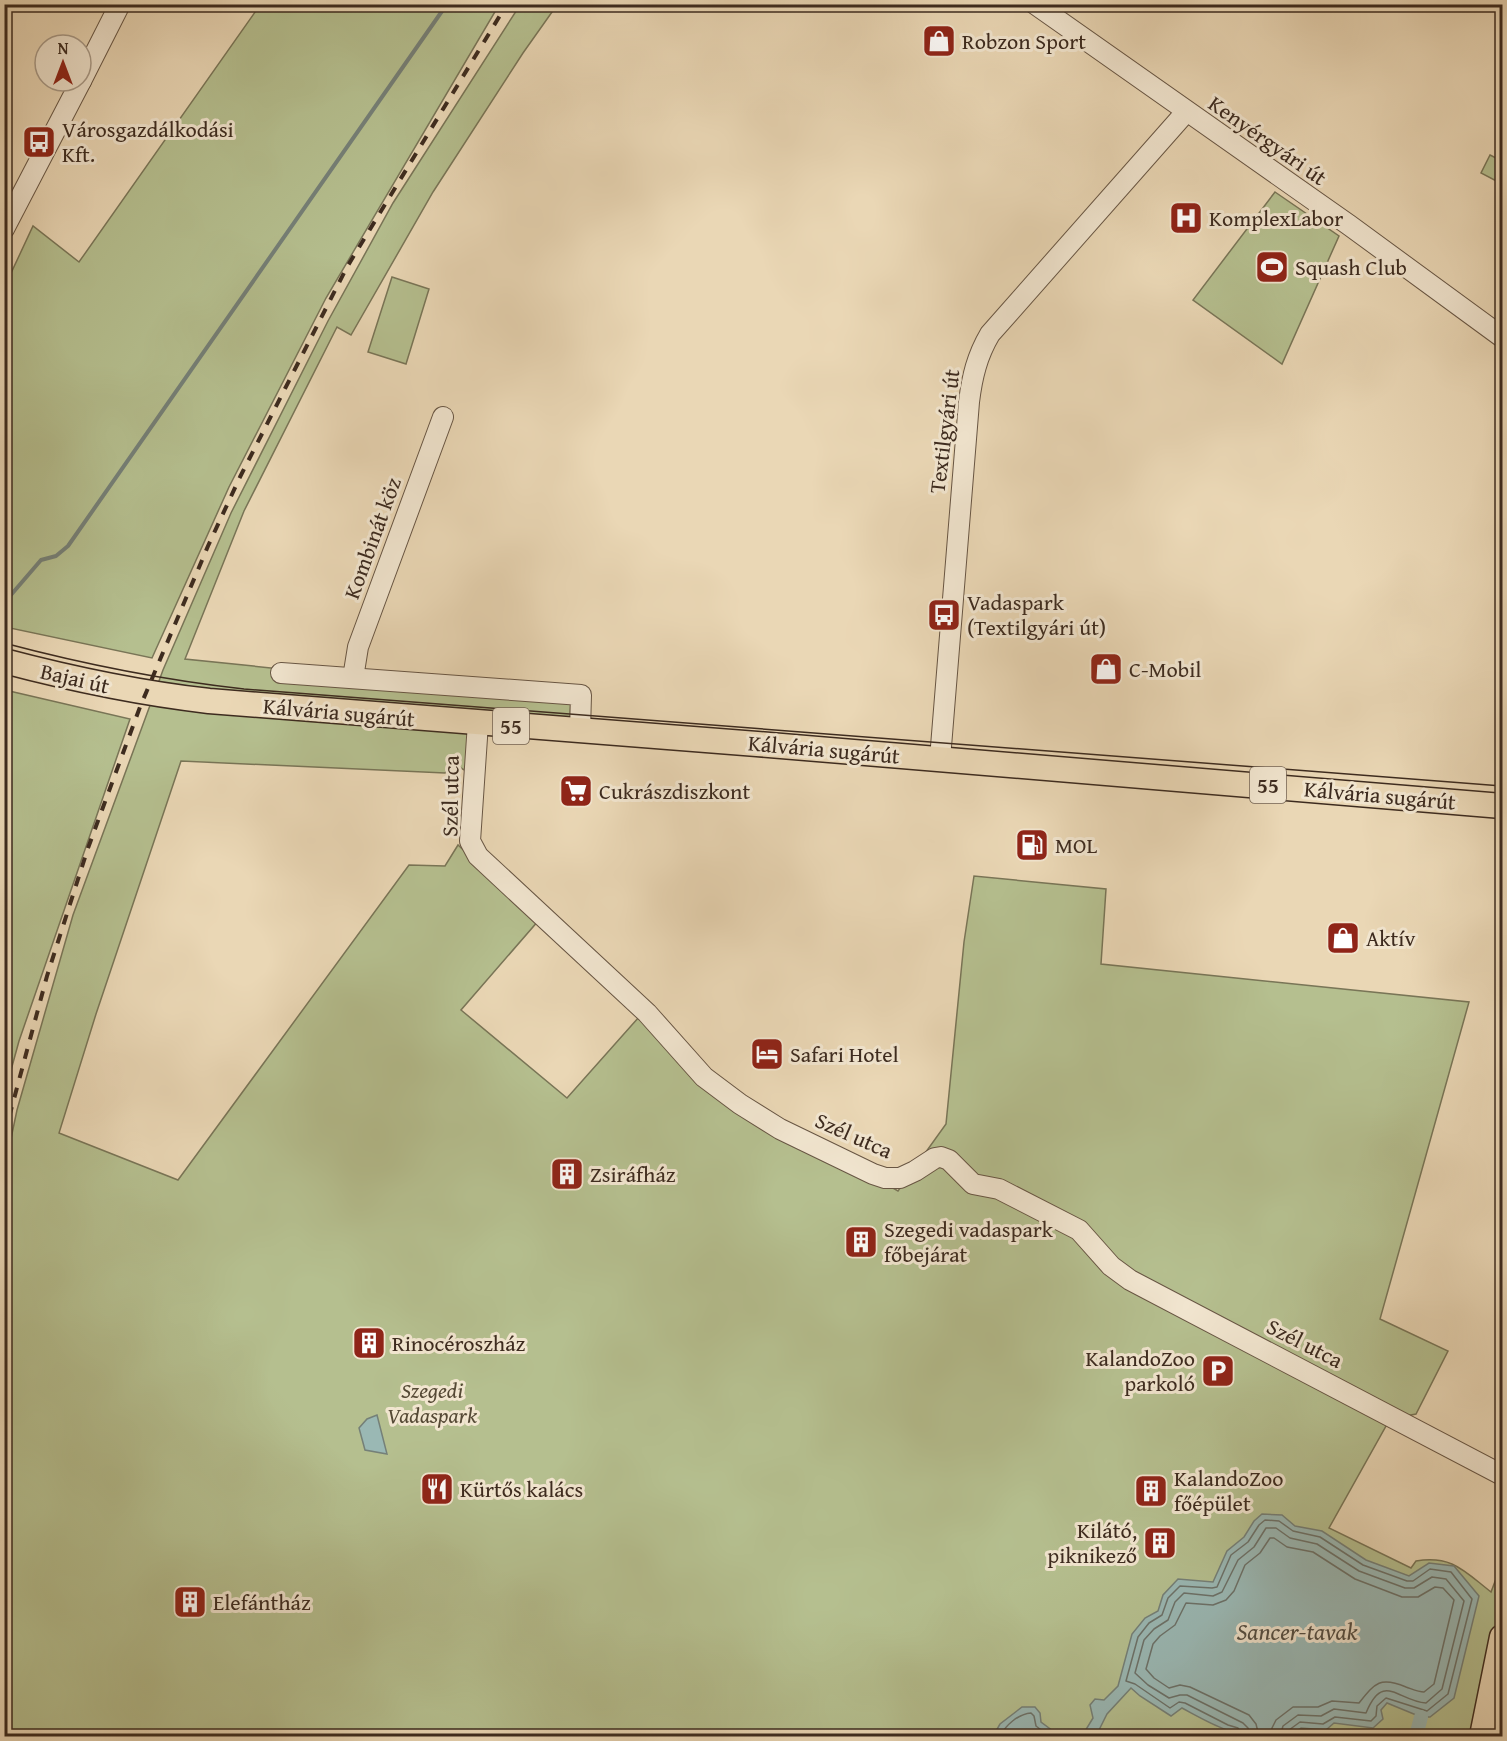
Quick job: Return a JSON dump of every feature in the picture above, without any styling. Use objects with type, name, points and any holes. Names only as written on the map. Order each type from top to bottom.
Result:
[{"type":"main road","name":"Bajai út","points":[[4,661],[146,694]]},
{"type":"main road","name":"Kálvária sugárút","points":[[146,694],[209,702],[1503,806]]},
{"type":"main road","points":[[1482,1737],[1503,1636]]},
{"type":"street","points":[[93,57],[120,4]]},
{"type":"street","name":"Kenyérgyári út","points":[[1035,4],[1349,225],[1503,337]]},
{"type":"street","points":[[4,229],[75,93]]},
{"type":"street","name":"Textilgyári út","points":[[940,759],[971,379],[977,360],[990,334],[1186,112]]},
{"type":"street","name":"Kombinát köz","points":[[353,678],[358,647],[443,417]]},
{"type":"street","name":"Kálvária sugárút","points":[[281,673],[581,695],[580,731]]},
{"type":"street","name":"Szél utca","points":[[478,723],[470,830],[472,848],[546,921],[647,1013],[696,1070],[740,1104],[780,1129],[885,1178],[907,1175],[935,1158],[941,1157],[949,1160],[973,1184],[999,1189],[1079,1230],[1111,1266],[1130,1280],[1503,1475]]},
{"type":"green space","points":[[260,5],[499,5],[326,298],[229,487],[152,658],[5,627],[5,286],[33,226],[79,262]]},
{"type":"green space","name":"Szegedi Vadaspark","points":[[520,5],[557,5],[523,53],[433,192],[351,335],[337,327],[244,511],[185,659],[571,699],[570,718],[472,711],[469,773],[453,763],[445,773],[181,761],[96,1014],[59,1133],[178,1180],[409,865],[445,866],[458,845],[539,920],[461,1010],[567,1098],[639,1017],[693,1074],[898,1191],[946,1124],[964,942],[974,876],[1106,889],[1101,964],[1469,1002],[1380,1319],[1448,1351],[1416,1414],[1390,1419],[1329,1528],[1411,1568],[1416,1561],[1428,1560],[1439,1560],[1457,1566],[1491,1592],[1502,1563],[1502,1736],[5,1736],[5,1167],[17,1110],[73,915],[163,670],[231,513],[328,321],[393,203]]},
{"type":"green space","points":[[1490,155],[1502,161],[1502,184],[1481,173]]},
{"type":"green space","name":"Squash Club","points":[[1275,192],[1339,236],[1282,364],[1193,300]]},
{"type":"green space","points":[[392,277],[429,289],[406,364],[368,352]]},
{"type":"green space","points":[[5,690],[130,719],[19,1041],[5,1092]]},
{"type":"water","points":[[377,1415],[387,1454],[365,1450],[359,1428],[367,1419]]},
{"type":"water","name":"Sancer-tavak","points":[[1262,1514],[1282,1515],[1295,1526],[1322,1531],[1366,1560],[1409,1576],[1429,1563],[1454,1566],[1479,1596],[1454,1698],[1430,1717],[1421,1717],[1387,1703],[1381,1710],[1383,1719],[1373,1728],[1334,1723],[1326,1730],[1301,1728],[1288,1735],[1266,1736],[1232,1731],[1212,1724],[1182,1708],[1171,1716],[1131,1688],[1107,1714],[1096,1736],[1082,1736],[1093,1718],[1090,1705],[1095,1699],[1104,1700],[1118,1686],[1132,1634],[1145,1618],[1158,1611],[1163,1595],[1178,1579],[1213,1582],[1227,1551],[1244,1537],[1254,1521]]},
{"type":"water","points":[[1022,1707],[1035,1707],[1040,1713],[1041,1722],[1056,1736],[993,1736],[1000,1724]]},
{"type":"waterway","points":[[4,603],[41,560],[56,556],[68,546],[447,4]]},
{"type":"waterway","points":[[1416,1736],[1421,1717]]},
{"type":"tram line","points":[[4,643],[123,671],[244,689],[1502,786]]},
{"type":"railway","points":[[4,1136],[47,976],[88,848],[140,707],[208,546],[240,477],[347,267],[507,4]]},
{"type":"place","name":"Robzon Sport","points":[[939,41]]},
{"type":"place","name":"Városgazdálkodási Kft.","points":[[39,142]]},
{"type":"place","name":"KomplexLabor","points":[[1186,218]]},
{"type":"place","name":"Squash Club","points":[[1272,267]]},
{"type":"place","name":"Vadaspark (Textilgyári út)","points":[[944,615]]},
{"type":"place","name":"C-Mobil","points":[[1106,669]]},
{"type":"place","name":"Cukrászdiszkont","points":[[576,791]]},
{"type":"place","name":"MOL","points":[[1032,845]]},
{"type":"place","name":"Aktív","points":[[1343,938]]},
{"type":"place","name":"Safari Hotel","points":[[767,1054]]},
{"type":"place","name":"Zsiráfház","points":[[567,1174]]},
{"type":"place","name":"Szegedi vadaspark főbejárat","points":[[861,1242]]},
{"type":"place","name":"Rinocéroszház","points":[[369,1343]]},
{"type":"place","name":"KalandoZoo parkoló","points":[[1218,1371]]},
{"type":"place","name":"Kürtős kalács","points":[[437,1489]]},
{"type":"place","name":"KalandoZoo főépület","points":[[1151,1491]]},
{"type":"place","name":"Kilátó, piknikező","points":[[1160,1543]]},
{"type":"place","name":"Elefántház","points":[[190,1602]]}]
